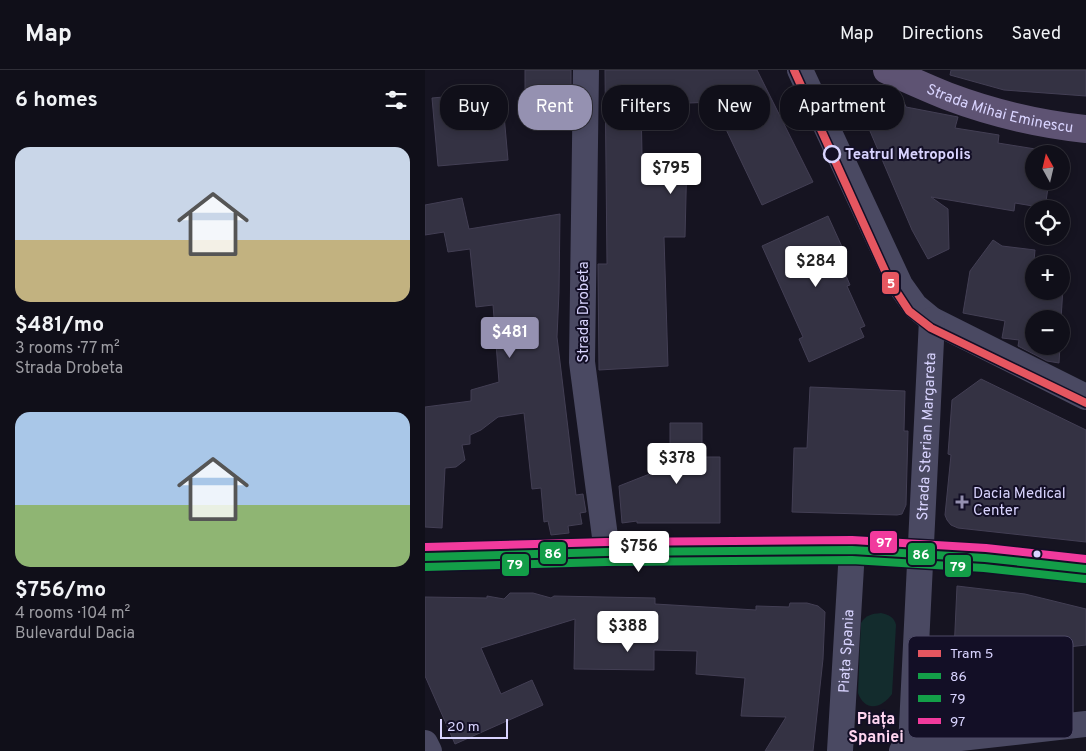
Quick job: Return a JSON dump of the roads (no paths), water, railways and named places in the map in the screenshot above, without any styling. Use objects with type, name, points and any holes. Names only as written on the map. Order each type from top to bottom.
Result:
[{"type":"main road","name":"Strada Mihai Eminescu","points":[[887,70],[947,96],[986,109],[1030,121],[1086,129]]},
{"type":"main road","points":[[425,557],[607,552],[852,550],[921,553],[1086,569]]},
{"type":"street","name":"Strada Drobeta","points":[[586,70],[581,362],[607,552]]},
{"type":"street","points":[[800,70],[900,286],[915,306],[932,320],[1086,397]]},
{"type":"street","name":"Strada Sterian Margareta","points":[[921,553],[932,320]]},
{"type":"street","name":"Piața Spania","points":[[840,751],[852,550]]},
{"type":"street","points":[[915,636],[921,553]]},
{"type":"street","points":[[1073,725],[1086,724]]},
{"type":"street","points":[[908,735],[907,749],[943,740],[961,738]]},
{"type":"street","points":[[425,743],[429,751]]},
{"type":"tram line","name":"5","points":[[794,70],[890,282],[909,311],[931,328],[1086,403]]},
{"type":"place","name":"Teatrul Metropolis","points":[[832,154]]},
{"type":"place","name":"Dacia Medical Center","points":[[962,502]]},
{"type":"district","name":"Piața Spaniei","points":[[876,727]]}]
